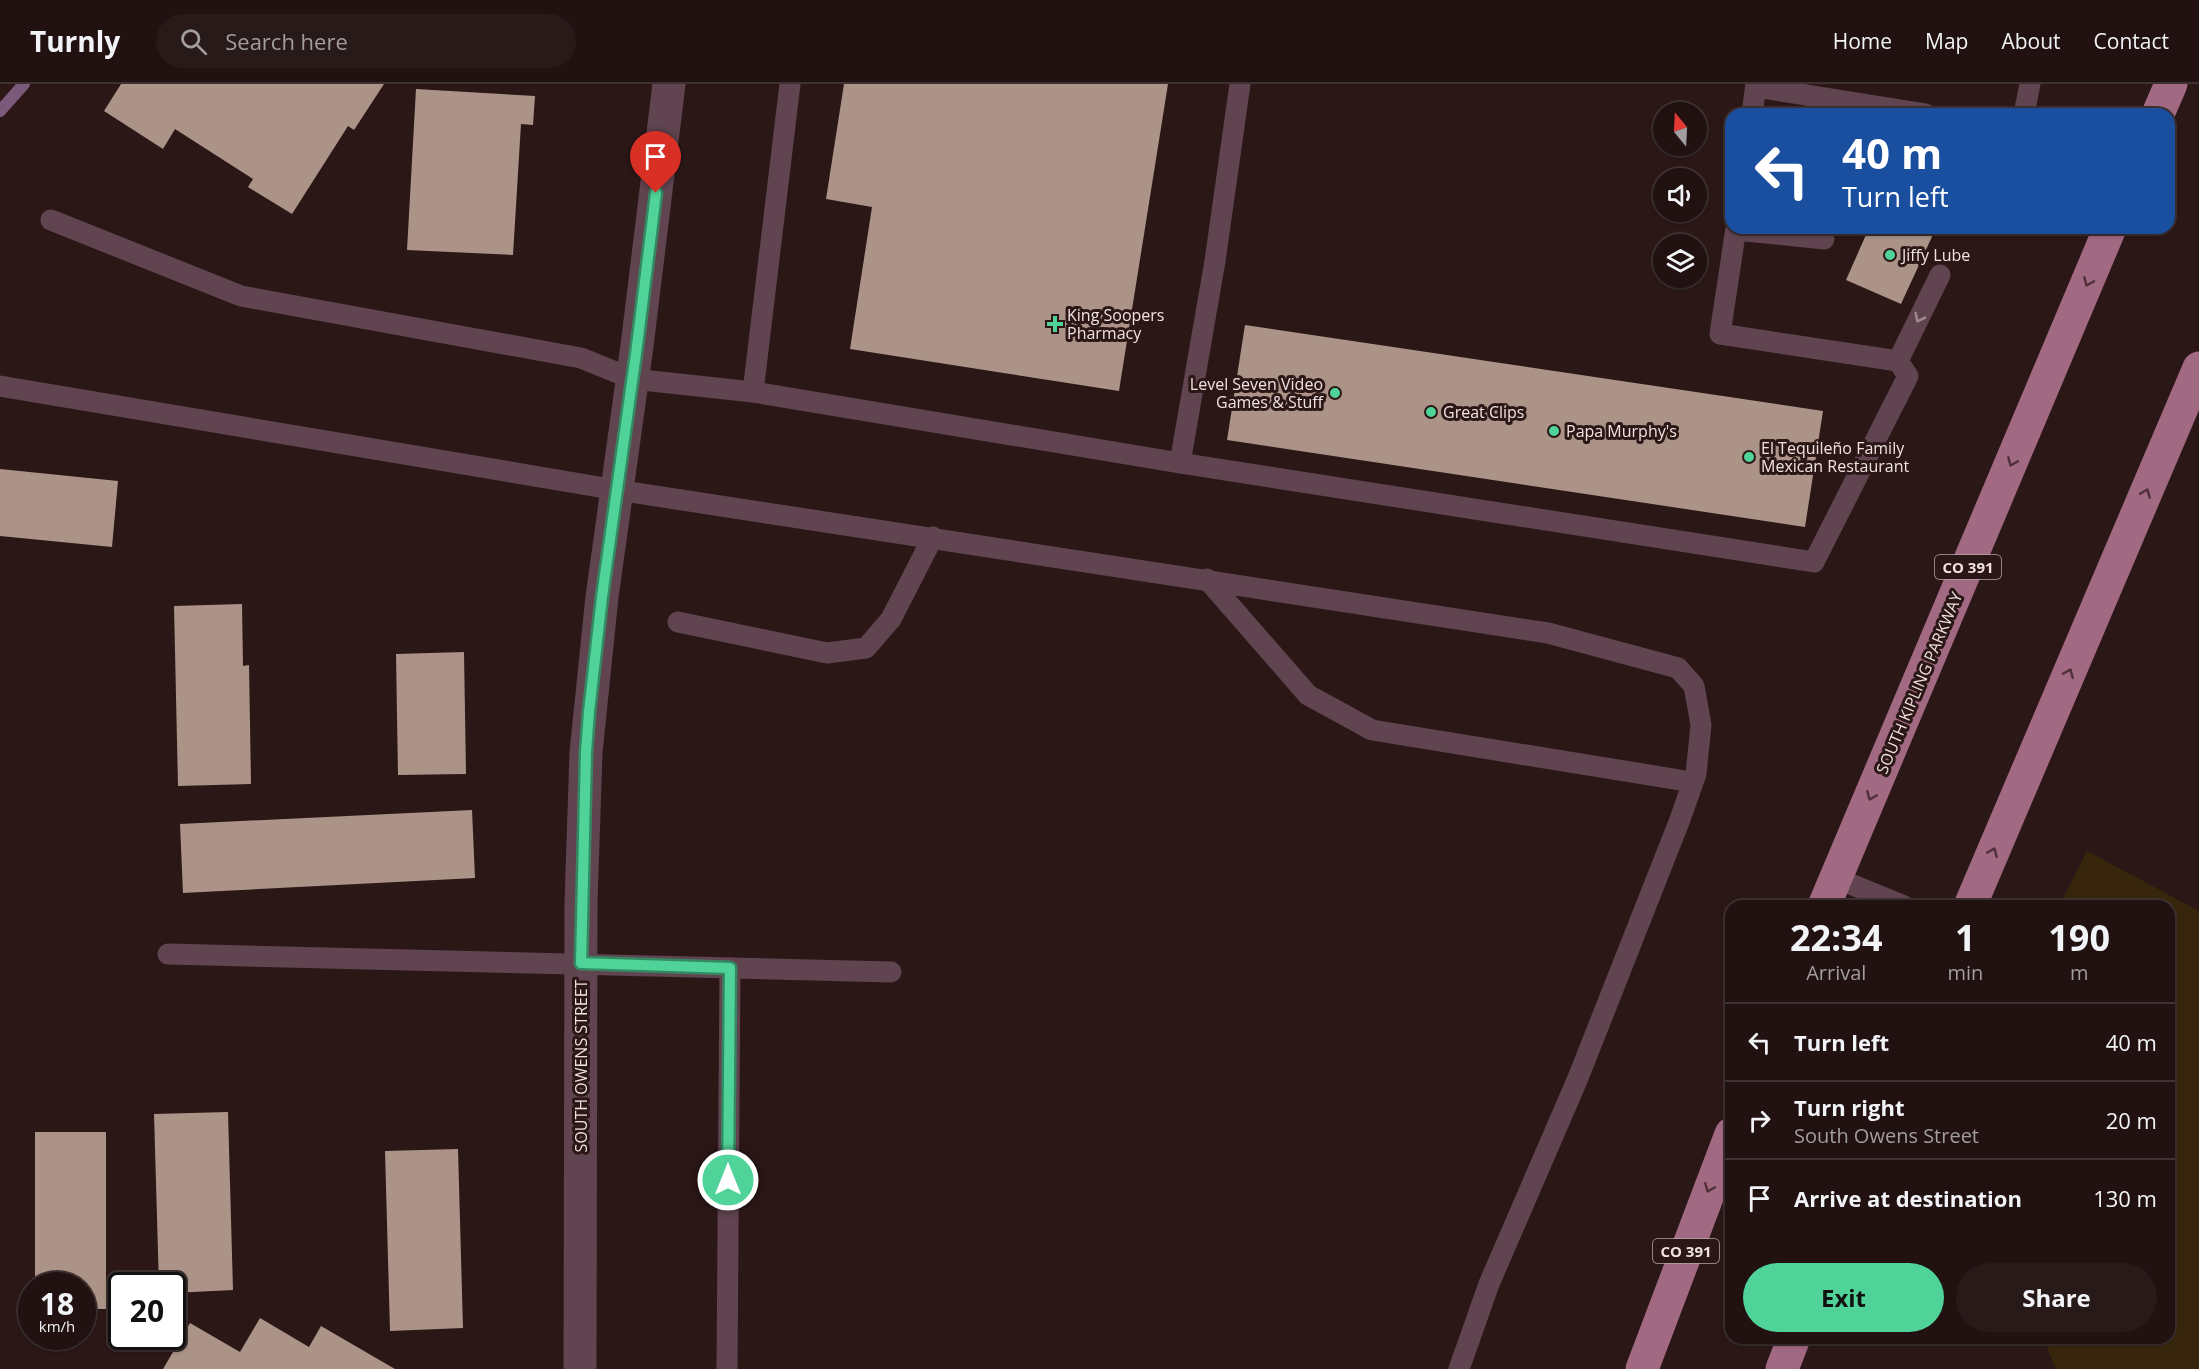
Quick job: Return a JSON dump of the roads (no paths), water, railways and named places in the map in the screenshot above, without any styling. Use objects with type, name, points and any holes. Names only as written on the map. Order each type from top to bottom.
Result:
[{"type":"main road","points":[[2161,108],[2171,84]]},
{"type":"main road","name":"SOUTH KIPLING PARKWAY","points":[[1830,892],[2107,234]]},
{"type":"main road","points":[[1973,900],[2199,368]]},
{"type":"main road","name":"CO 391","points":[[1642,1369],[1725,1150]]},
{"type":"main road","points":[[1782,1369],[1792,1344]]},
{"type":"street","name":"SOUTH OWENS STREET","points":[[580,1369],[581,963],[586,752],[602,597],[633,379],[669,84]]},
{"type":"lane","points":[[753,392],[790,84]]},
{"type":"lane","points":[[1180,463],[1215,261],[1240,84]]},
{"type":"lane","points":[[2025,108],[2030,84]]},
{"type":"lane","points":[[1753,108],[1756,85],[1891,108]]},
{"type":"lane","points":[[51,220],[241,296],[581,358],[633,379],[753,392],[1180,463],[1814,562],[1908,376],[1898,361],[1720,334],[1735,234]]},
{"type":"lane","points":[[1780,234],[1824,239]]},
{"type":"lane","points":[[1898,361],[1940,275]]},
{"type":"lane","points":[[0,386],[617,490],[1548,633],[1678,668],[1694,686],[1701,725],[1696,774],[1578,1078],[1489,1284],[1459,1369]]},
{"type":"lane","points":[[678,622],[827,653],[866,648],[891,619],[933,537]]},
{"type":"lane","points":[[1207,579],[1308,695],[1372,730],[1692,782]]},
{"type":"lane","points":[[1830,892],[1872,900]]},
{"type":"lane","points":[[168,954],[891,972]]},
{"type":"lane","points":[[727,1369],[730,968]]},
{"type":"waterway","points":[[0,111],[24,84]]},
{"type":"place","name":"Jiffy Lube","points":[[1890,255]]},
{"type":"place","name":"King Soopers Pharmacy","points":[[1055,324]]},
{"type":"place","name":"Level Seven Video Games & Stuff","points":[[1335,393]]},
{"type":"place","name":"Great Clips","points":[[1431,412]]},
{"type":"place","name":"Papa Murphy's","points":[[1554,431]]},
{"type":"place","name":"El Tequileño Family Mexican Restaurant","points":[[1749,457]]}]
